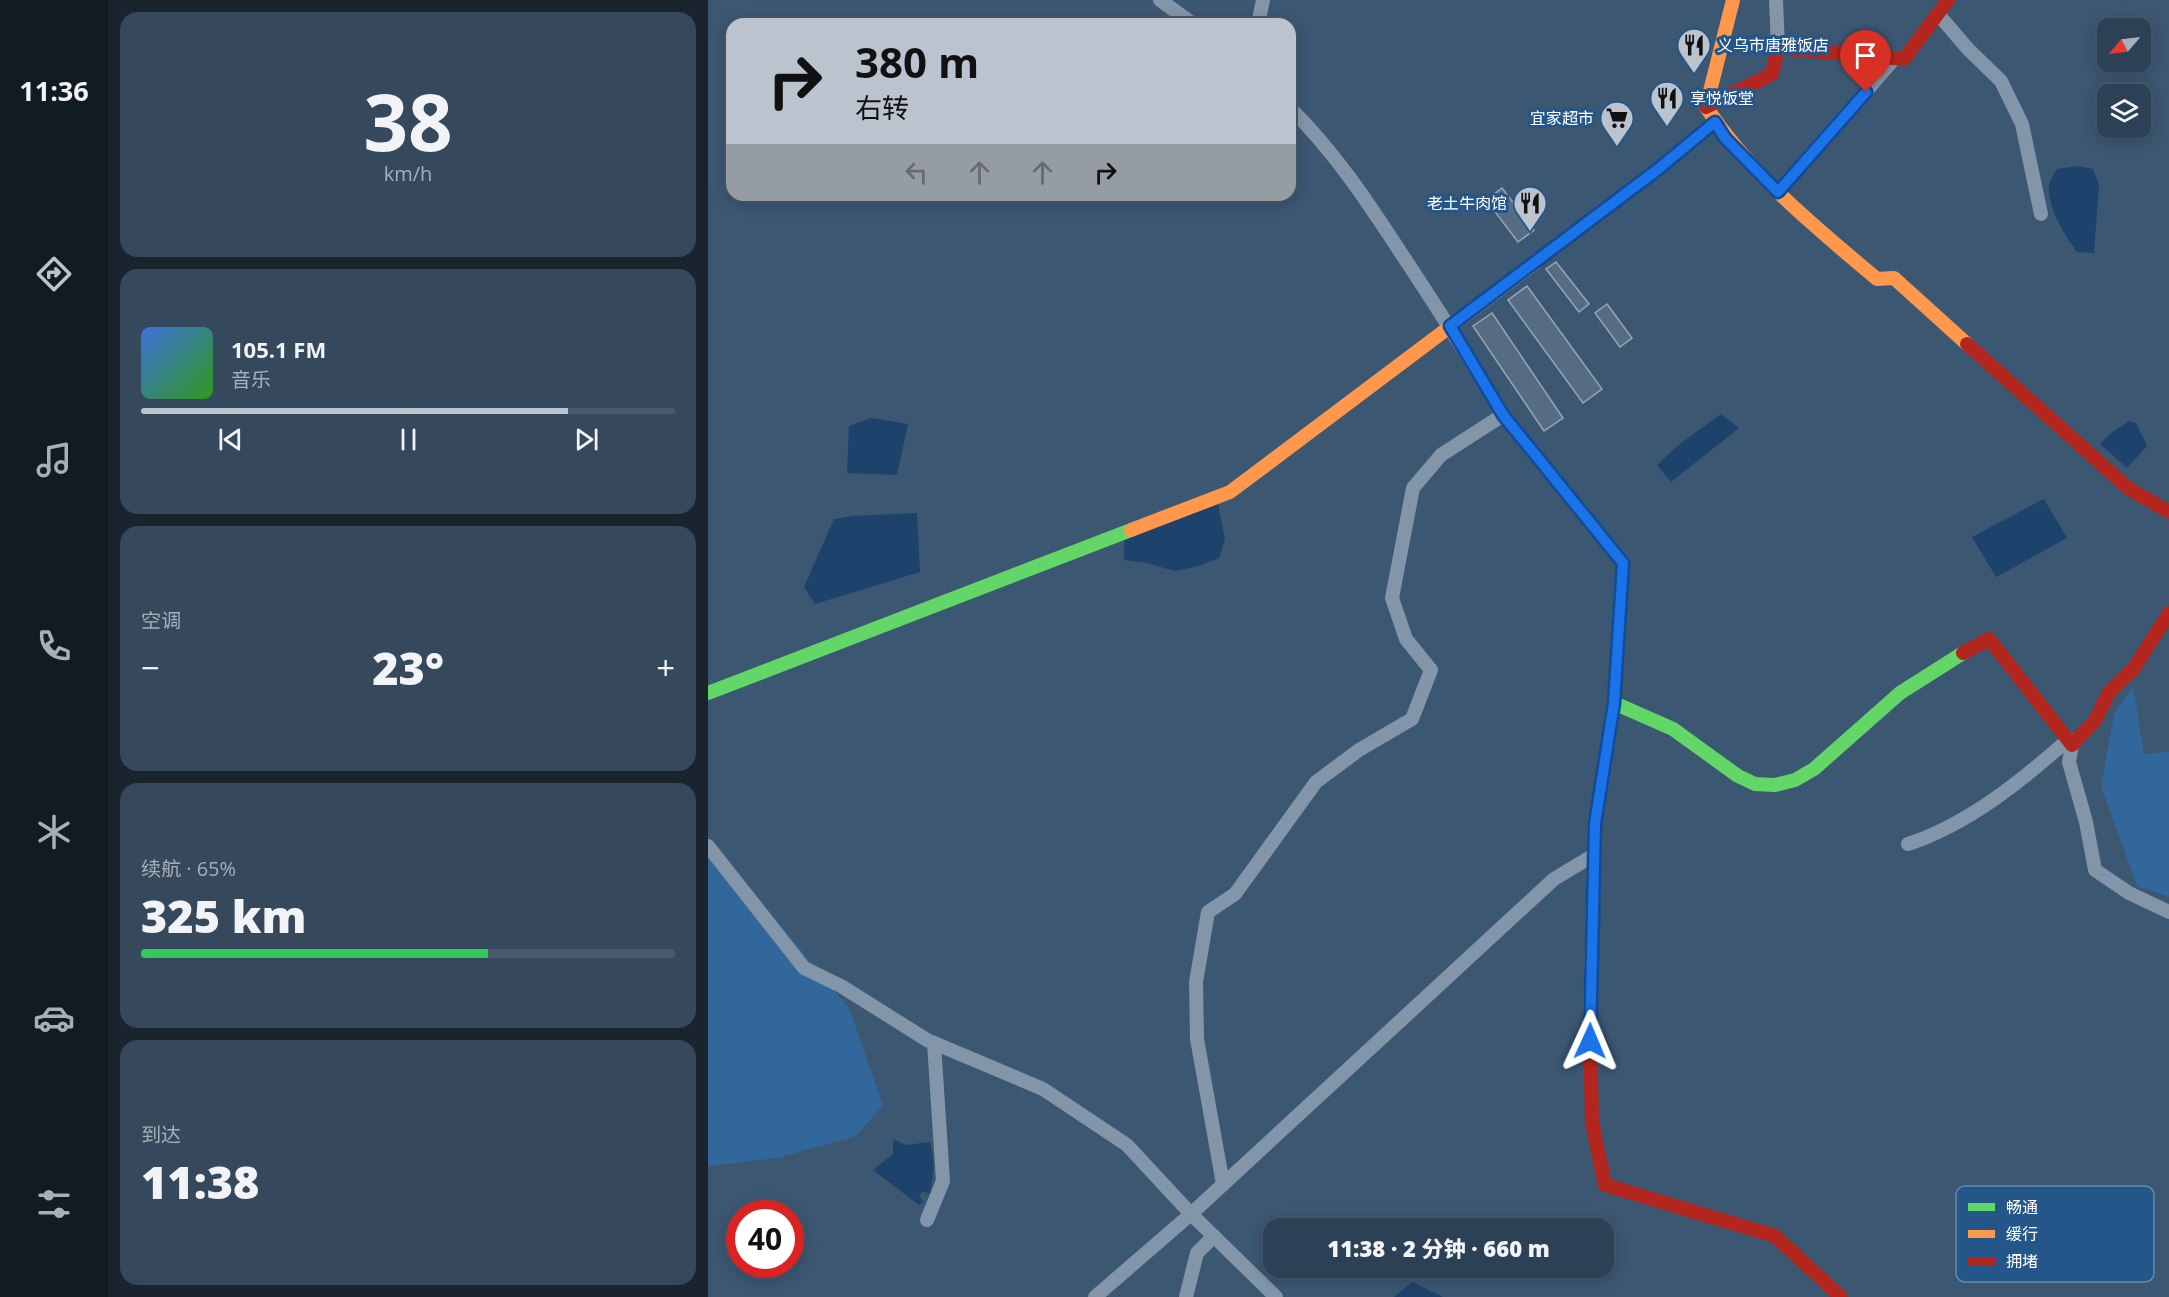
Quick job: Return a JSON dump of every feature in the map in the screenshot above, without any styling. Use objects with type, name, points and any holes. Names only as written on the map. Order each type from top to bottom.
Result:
[{"type":"street","points":[[1160,0],[1185,18]]},
{"type":"street","points":[[1259,18],[1263,0]]},
{"type":"street","points":[[1733,0],[1706,107],[1725,138],[1778,192],[1877,279],[1894,278],[2128,488],[2169,512]]},
{"type":"street","points":[[1706,107],[1772,74],[1778,48],[1776,0]]},
{"type":"street","points":[[1778,48],[1905,59],[1948,0]]},
{"type":"street","points":[[1938,14],[2001,81],[2022,124],[2041,214]]},
{"type":"street","points":[[1778,192],[1895,58]]},
{"type":"street","points":[[1296,114],[1363,193],[1450,326],[1503,415],[1623,563],[1614,703],[1595,824],[1594,855],[1590,1041],[1592,1123],[1605,1185],[1775,1236],[1841,1297]]},
{"type":"street","points":[[708,693],[1230,492],[1657,170],[1715,122]]},
{"type":"street","points":[[1223,1184],[1197,1039],[1196,982],[1208,912],[1235,894],[1316,782],[1359,750],[1412,719],[1431,670],[1406,639],[1392,598],[1413,488],[1441,455],[1503,415]]},
{"type":"street","points":[[1908,844],[1932,836],[1985,805],[2071,742],[2096,719],[2109,692],[2133,668],[2169,613]]},
{"type":"street","points":[[1614,703],[1647,715],[1689,740],[1728,770],[1756,784],[1789,783],[1824,760],[1862,730],[1898,694],[1989,639],[2015,675],[2071,742],[2069,762],[2086,822],[2095,870],[2128,893],[2169,912]]},
{"type":"street","points":[[708,846],[804,968],[841,986],[934,1043],[1053,1095],[1127,1145],[1191,1214],[1276,1297]]},
{"type":"street","points":[[1095,1297],[1191,1214],[1554,879],[1594,855]]},
{"type":"street","points":[[927,1220],[943,1181],[934,1043]]},
{"type":"street","points":[[1186,1297],[1197,1253],[1214,1236]]},
{"type":"shaded area","points":[[2078,166],[2093,169],[2099,185],[2094,253],[2077,252],[2059,223],[2050,199],[2049,185],[2057,169]]},
{"type":"shaded area","points":[[1721,414],[1739,428],[1671,482],[1657,465],[1681,443]]},
{"type":"shaded area","points":[[871,418],[908,424],[897,475],[847,473],[849,426]]},
{"type":"shaded area","points":[[2129,421],[2136,423],[2147,446],[2127,468],[2100,444]]},
{"type":"shaded area","points":[[2044,499],[2067,538],[1996,577],[1972,537]]},
{"type":"shaded area","points":[[1218,504],[1225,539],[1219,558],[1199,566],[1175,571],[1147,563],[1124,560],[1124,538]]},
{"type":"shaded area","points":[[917,513],[920,572],[815,604],[804,587],[834,519]]},
{"type":"shaded area","points":[[2133,686],[2144,754],[2169,752],[2169,897],[2137,886],[2101,786],[2114,714]]},
{"type":"shaded area","points":[[708,854],[739,874],[850,1010],[883,1105],[856,1136],[778,1158],[708,1166]]},
{"type":"shaded area","points":[[893,1139],[906,1145],[930,1142],[933,1173],[930,1193],[922,1192],[919,1196],[924,1202],[919,1205],[873,1170],[893,1154]]},
{"type":"shaded area","points":[[1412,1282],[1443,1297],[1394,1297]]},
{"type":"building","points":[[1502,188],[1534,230],[1518,242],[1486,200]]},
{"type":"building","points":[[1556,262],[1589,304],[1579,312],[1546,269]]},
{"type":"building","points":[[1527,286],[1602,389],[1583,403],[1508,300]]},
{"type":"building","points":[[1607,304],[1632,338],[1620,347],[1595,313]]},
{"type":"building","points":[[1492,313],[1563,418],[1544,431],[1473,326]]},
{"type":"traffic: fast","points":[[708,693],[1131,530]]},
{"type":"traffic: fast","points":[[1606,755],[1614,703],[1673,729],[1738,776],[1755,784],[1775,785],[1795,780],[1814,769],[1900,693],[1963,653]]},
{"type":"traffic: slow","points":[[1733,0],[1706,107],[1743,156],[1807,219],[1877,279],[1894,278],[1967,344]]},
{"type":"traffic: slow","points":[[1131,530],[1230,492],[1536,262]]},
{"type":"traffic: slow","points":[[1590,1027],[1595,824],[1606,755]]},
{"type":"traffic: jam","points":[[1706,107],[1772,74],[1778,48],[1904,59],[1948,0]]},
{"type":"traffic: jam","points":[[1536,262],[1657,170],[1715,122]]},
{"type":"traffic: jam","points":[[1967,344],[2128,488],[2169,512]]},
{"type":"traffic: jam","points":[[1963,653],[1989,639],[2072,745],[2096,719],[2109,692],[2134,668],[2169,613]]},
{"type":"traffic: jam","points":[[1590,1027],[1592,1123],[1605,1185],[1775,1236],[1841,1297]]},
{"type":"place","name":"义乌市唐雅饭店","points":[[1694,74]]},
{"type":"place","name":"享悦饭堂","points":[[1667,127]]},
{"type":"place","name":"宜家超市","points":[[1617,147]]},
{"type":"place","name":"老土牛肉馆","points":[[1530,232]]},
{"type":"route","points":[[1590,1041],[1595,824],[1614,703],[1623,563],[1503,415],[1450,326],[1657,170],[1715,122],[1725,138],[1778,192],[1866,92]]}]
